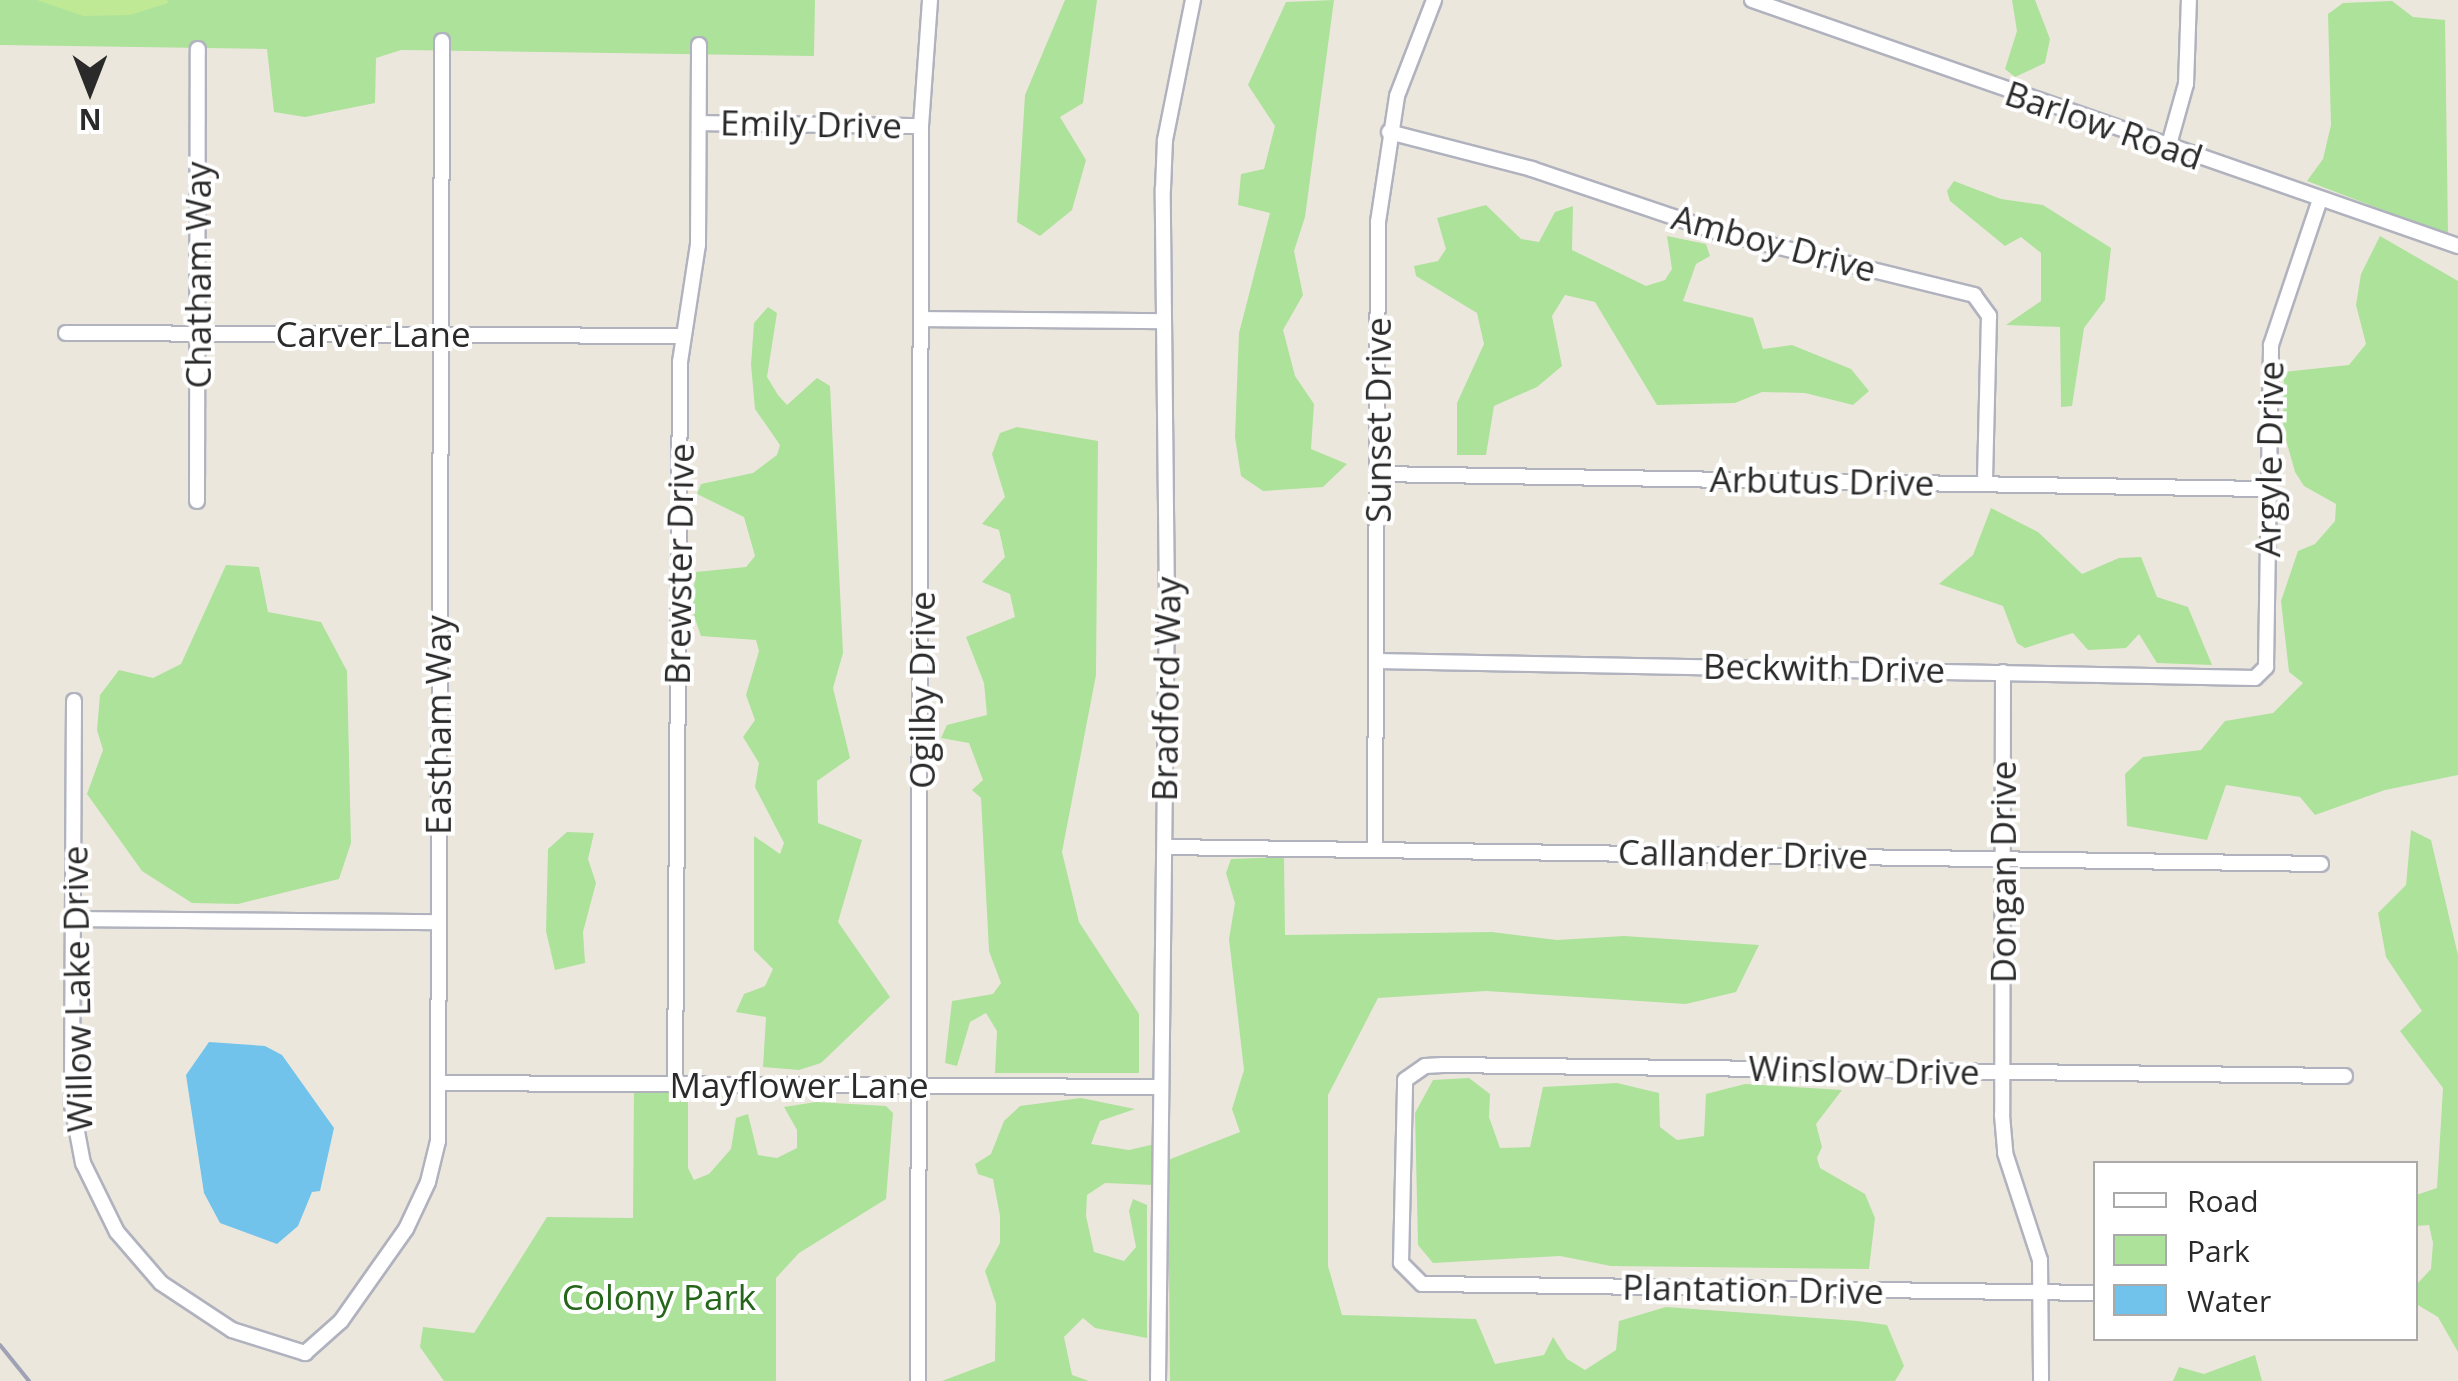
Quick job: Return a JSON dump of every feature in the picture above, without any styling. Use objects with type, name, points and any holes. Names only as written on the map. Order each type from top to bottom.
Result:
[{"type":"street","name":"Ogilby Drive","points":[[918,1381],[921,126],[930,0]]},
{"type":"street","name":"Bradford Way","points":[[1158,1381],[1165,847],[1165,140],[1193,0]]},
{"type":"street","name":"Sunset Drive","points":[[1375,848],[1378,222],[1389,132],[1434,0]]},
{"type":"street","name":"Barlow Road","points":[[1752,0],[2458,246]]},
{"type":"street","points":[[2168,148],[2186,84],[2189,0]]},
{"type":"street","name":"Eastham Way","points":[[292,1352],[315,1346],[340,1321],[420,1205],[436,1155],[442,41]]},
{"type":"street","name":"Brewster Drive","points":[[675,1084],[681,336],[698,246],[700,45]]},
{"type":"street","name":"Chatham Way","points":[[197,500],[198,49]]},
{"type":"street","name":"Emily Drive","points":[[700,123],[921,126]]},
{"type":"street","name":"Amboy Drive","points":[[1389,132],[1532,169],[1718,232],[1974,294],[1989,316],[1984,484]]},
{"type":"street","name":"Argyle Drive","points":[[2266,667],[2271,345],[2320,198]]},
{"type":"street","points":[[921,319],[1163,321]]},
{"type":"street","name":"Carver Lane","points":[[66,333],[681,336]]},
{"type":"street","name":"Arbutus Drive","points":[[1378,474],[2266,489]]},
{"type":"street","name":"Beckwith Drive","points":[[1377,661],[2248,679],[2266,667]]},
{"type":"street","name":"Dongan Drive","points":[[2003,672],[2004,1153],[2038,1252],[2042,1381]]},
{"type":"street","name":"Willow Lake Drive","points":[[74,700],[72,1105],[99,1202],[161,1283],[232,1330],[292,1352]]},
{"type":"street","name":"Callander Drive","points":[[1165,847],[2321,864]]},
{"type":"street","points":[[75,919],[436,922]]},
{"type":"street","name":"Winslow Drive","points":[[1412,1279],[1400,1249],[1401,1095],[1412,1071],[1443,1064],[2344,1076]]},
{"type":"street","name":"Mayflower Lane","points":[[438,1083],[1160,1087]]},
{"type":"street","name":"Plantation Drive","points":[[1412,1279],[1437,1286],[2093,1293]]},
{"type":"green space","points":[[0,0],[815,0],[814,56],[401,50],[376,58],[375,103],[305,117],[274,112],[267,49],[0,45]]},
{"type":"green space","points":[[37,0],[168,3],[130,15],[83,16]]},
{"type":"green space","points":[[1065,0],[1097,0],[1083,103],[1060,117],[1086,160],[1072,210],[1040,236],[1017,222],[1025,95]]},
{"type":"green space","points":[[1334,0],[1305,217],[1294,251],[1303,295],[1283,330],[1295,376],[1314,404],[1311,449],[1347,464],[1323,487],[1263,491],[1241,476],[1235,437],[1239,333],[1270,213],[1238,205],[1241,174],[1264,169],[1275,126],[1248,85],[1286,2]]},
{"type":"green space","points":[[2012,0],[2035,0],[2050,39],[2045,63],[2015,77],[2005,69],[2017,31]]},
{"type":"green space","points":[[2392,1],[2413,17],[2445,20],[2448,235],[2307,181],[2323,159],[2331,125],[2328,14],[2343,3]]},
{"type":"green space","points":[[1954,181],[2001,199],[2043,205],[2111,248],[2105,300],[2084,328],[2072,406],[2061,407],[2060,327],[2006,325],[2041,301],[2041,253],[2021,237],[2005,246],[1950,201],[1947,191]]},
{"type":"green space","points":[[1486,205],[1521,239],[1539,242],[1555,212],[1573,206],[1572,250],[1646,286],[1665,280],[1672,269],[1667,236],[1706,244],[1710,256],[1696,264],[1683,301],[1753,318],[1763,349],[1792,345],[1851,369],[1869,391],[1853,405],[1805,393],[1762,392],[1735,403],[1657,405],[1595,302],[1565,295],[1552,316],[1562,366],[1537,387],[1494,406],[1486,455],[1457,455],[1457,403],[1484,344],[1477,313],[1416,276],[1414,266],[1438,261],[1446,249],[1437,218]]},
{"type":"green space","points":[[2380,236],[2458,281],[2458,775],[2385,790],[2315,815],[2300,797],[2226,785],[2207,840],[2127,826],[2125,774],[2143,757],[2201,750],[2225,721],[2273,713],[2303,683],[2289,672],[2281,601],[2298,551],[2315,544],[2335,521],[2336,504],[2304,486],[2295,472],[2283,429],[2284,372],[2349,365],[2366,344],[2356,305],[2361,274]]},
{"type":"green space","points":[[768,307],[777,313],[767,377],[778,395],[787,405],[817,378],[830,386],[843,653],[833,688],[850,758],[817,781],[818,823],[862,840],[838,922],[890,997],[821,1063],[799,1070],[763,1067],[766,1017],[736,1012],[744,994],[765,986],[773,969],[754,950],[754,836],[780,854],[784,843],[755,787],[759,763],[743,737],[755,720],[746,695],[759,651],[756,640],[701,636],[691,607],[696,572],[746,567],[755,556],[744,517],[697,494],[701,484],[753,473],[777,455],[780,445],[755,409],[751,365],[754,323]]},
{"type":"green space","points":[[1017,427],[1098,441],[1096,675],[1062,852],[1079,922],[1139,1014],[1139,1073],[995,1073],[997,1031],[986,1013],[970,1022],[957,1066],[945,1063],[952,1001],[993,994],[1001,983],[989,951],[981,798],[972,790],[983,780],[969,743],[941,738],[947,725],[987,715],[984,683],[966,637],[1015,617],[1010,594],[982,582],[1005,557],[999,530],[982,524],[1005,497],[992,454],[1000,433]]},
{"type":"green space","points":[[1991,508],[2038,532],[2082,574],[2119,558],[2141,557],[2157,597],[2188,607],[2212,665],[2157,663],[2139,634],[2126,648],[2088,650],[2073,633],[2025,648],[2017,643],[2003,606],[1939,584],[1973,555]]},
{"type":"green space","points":[[226,565],[259,567],[268,612],[321,622],[347,671],[351,843],[339,879],[238,904],[192,903],[142,871],[87,794],[103,750],[97,730],[100,695],[119,670],[153,678],[181,664]]},
{"type":"green space","points":[[2411,830],[2431,840],[2458,955],[2458,1352],[2438,1317],[2418,1305],[2418,1283],[2431,1269],[2433,1243],[2429,1225],[2418,1226],[2418,1194],[2437,1188],[2443,1088],[2400,1031],[2422,1011],[2386,957],[2378,913],[2406,885]]},
{"type":"green space","points":[[567,832],[594,833],[588,859],[596,883],[583,932],[585,963],[555,970],[546,931],[548,849]]},
{"type":"green space","points":[[1284,857],[1285,935],[1492,932],[1557,940],[1624,936],[1759,945],[1736,992],[1686,1004],[1486,991],[1378,998],[1328,1095],[1328,1266],[1342,1315],[1476,1319],[1495,1364],[1544,1355],[1553,1337],[1567,1359],[1585,1370],[1616,1350],[1619,1321],[1666,1307],[1858,1321],[1887,1325],[1904,1366],[1895,1381],[1170,1381],[1168,1160],[1240,1132],[1232,1109],[1244,1070],[1229,939],[1235,903],[1226,873],[1231,859]]},
{"type":"green space","points":[[1469,1078],[1490,1094],[1489,1117],[1500,1148],[1530,1147],[1543,1087],[1617,1083],[1659,1093],[1660,1127],[1677,1140],[1704,1136],[1706,1094],[1745,1084],[1842,1090],[1816,1124],[1822,1147],[1817,1158],[1820,1168],[1865,1194],[1875,1218],[1869,1269],[1611,1266],[1560,1256],[1433,1263],[1418,1245],[1415,1113],[1433,1080]]},
{"type":"green space","name":"Colony Park","points":[[634,1084],[688,1084],[688,1168],[694,1180],[709,1174],[731,1149],[736,1118],[748,1114],[758,1155],[777,1158],[797,1148],[797,1130],[784,1107],[816,1102],[886,1106],[893,1113],[886,1199],[799,1253],[776,1278],[776,1381],[444,1381],[420,1347],[423,1327],[474,1333],[547,1217],[633,1218]]},
{"type":"green space","points":[[1081,1098],[1135,1109],[1100,1121],[1091,1144],[1129,1150],[1155,1144],[1153,1185],[1105,1183],[1087,1195],[1086,1216],[1094,1252],[1124,1261],[1136,1247],[1129,1211],[1133,1199],[1147,1205],[1147,1338],[1095,1328],[1083,1318],[1064,1337],[1072,1375],[1089,1381],[942,1381],[995,1361],[996,1304],[985,1271],[1000,1243],[1000,1216],[993,1179],[978,1174],[975,1164],[991,1154],[1004,1121],[1020,1106]]},
{"type":"green space","points":[[2255,1355],[2262,1381],[2173,1381],[2179,1367],[2204,1374]]},
{"type":"water","points":[[209,1042],[265,1046],[282,1055],[334,1128],[320,1191],[312,1192],[298,1226],[277,1244],[220,1223],[204,1193],[186,1075]]},
{"type":"railway","points":[[0,1345],[29,1381]]}]
